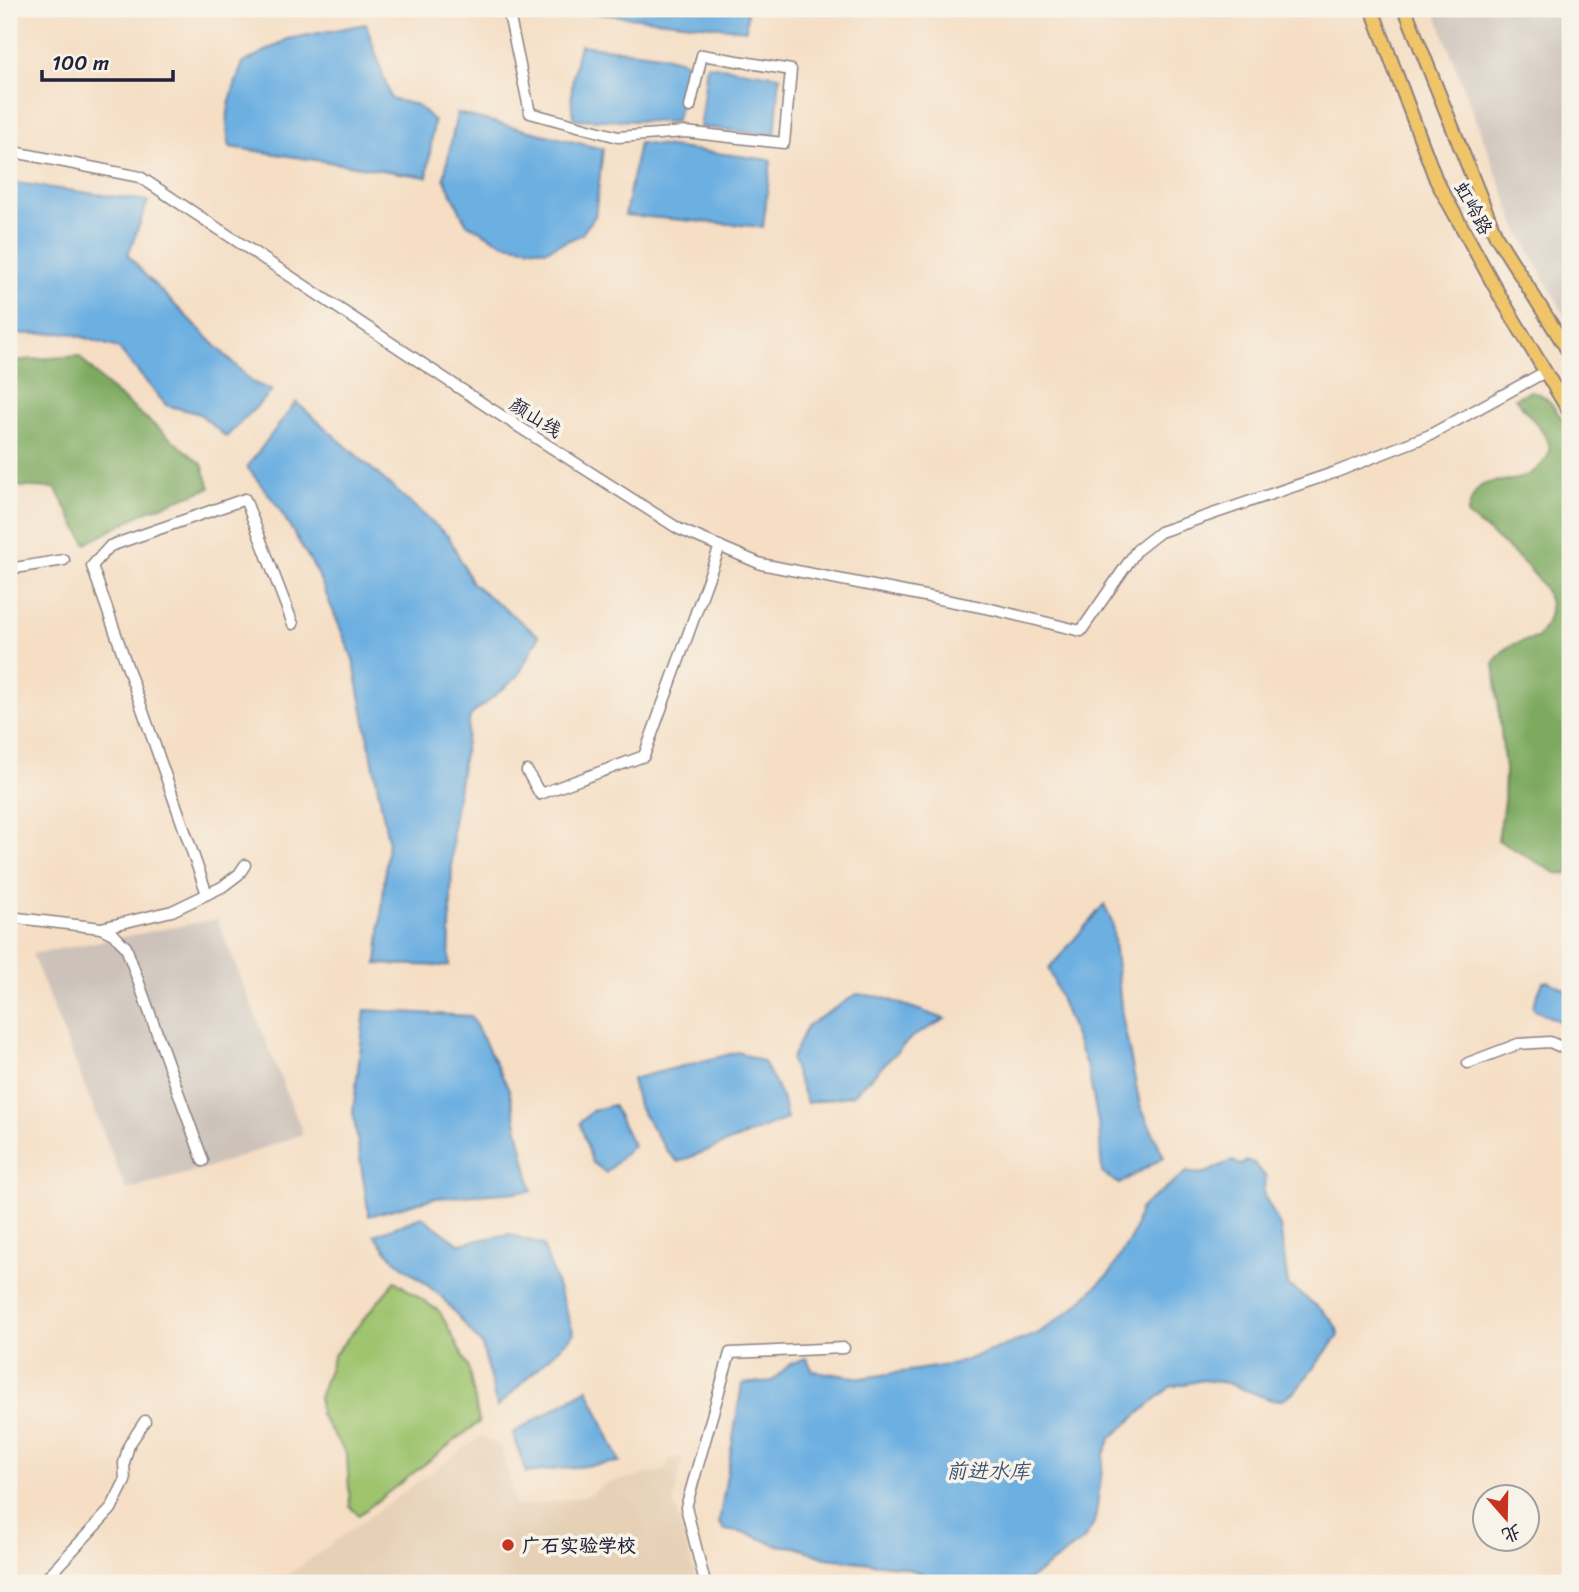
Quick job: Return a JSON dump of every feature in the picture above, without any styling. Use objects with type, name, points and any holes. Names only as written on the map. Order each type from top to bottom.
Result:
[{"type":"main road","name":"虹岭路","points":[[1372,9],[1436,180],[1501,298],[1545,372],[1565,397],[1570,413]]},
{"type":"main road","name":"虹岭路","points":[[1405,9],[1496,236],[1570,354]]},
{"type":"street","points":[[508,9],[530,113],[618,137],[685,131],[784,143],[791,70],[702,55],[690,107]]},
{"type":"street","name":"颜山线","points":[[9,151],[140,177],[491,410],[679,528],[719,546],[761,564],[991,609],[1081,631],[1136,550],[1160,532],[1336,472],[1430,435],[1545,372]]},
{"type":"street","points":[[206,894],[92,566],[110,547],[245,499],[293,624]]},
{"type":"street","points":[[527,771],[540,794],[644,755],[719,546]]},
{"type":"street","points":[[9,569],[64,560]]},
{"type":"street","points":[[101,928],[172,911],[230,881],[245,865]]},
{"type":"street","points":[[9,917],[101,928],[113,934],[126,947],[204,1161]]},
{"type":"street","points":[[1468,1063],[1518,1044],[1550,1042],[1570,1051]]},
{"type":"street","points":[[705,1583],[686,1507],[730,1353],[844,1348]]},
{"type":"street","points":[[42,1583],[111,1509],[125,1481],[124,1463],[129,1445],[145,1421]]},
{"type":"shaded area","points":[[1434,9],[1570,9],[1570,325],[1518,230]]},
{"type":"shaded area","points":[[217,919],[303,1134],[214,1166],[126,1190],[32,954]]},
{"type":"shaded area","name":"广石实验学校","points":[[482,1436],[501,1447],[516,1507],[585,1497],[607,1483],[664,1471],[671,1458],[683,1457],[674,1502],[697,1583],[277,1583]]},
{"type":"green space","points":[[79,356],[109,388],[202,464],[210,488],[145,512],[86,544],[55,488],[9,486],[9,361]]},
{"type":"green space","points":[[1530,391],[1537,392],[1548,400],[1570,432],[1570,874],[1556,873],[1498,840],[1505,770],[1494,663],[1502,652],[1512,645],[1537,638],[1550,608],[1547,596],[1530,570],[1467,515],[1473,496],[1481,486],[1523,477],[1541,466],[1545,460],[1548,441],[1515,398]]},
{"type":"green space","points":[[395,1281],[440,1312],[468,1366],[479,1422],[359,1515],[350,1507],[347,1455],[320,1414],[319,1398],[334,1355]]},
{"type":"water","points":[[556,9],[747,9],[746,30]]},
{"type":"water","points":[[366,24],[391,99],[417,105],[434,121],[427,177],[230,147],[228,115],[243,63],[288,39]]},
{"type":"water","points":[[580,45],[660,55],[686,62],[690,77],[675,122],[574,119],[572,92]]},
{"type":"water","points":[[707,65],[780,76],[775,135],[700,127]]},
{"type":"water","points":[[457,113],[603,149],[595,216],[581,235],[546,250],[504,244],[466,223],[444,178]]},
{"type":"water","points":[[639,143],[771,160],[763,227],[625,215]]},
{"type":"water","points":[[9,182],[148,201],[128,255],[252,382],[272,391],[226,437],[200,414],[166,405],[118,348],[69,333],[9,336]]},
{"type":"water","points":[[296,402],[449,537],[472,583],[539,636],[518,676],[470,716],[453,822],[449,966],[377,964],[388,840],[353,659],[317,572],[277,505],[247,467]]},
{"type":"water","points":[[1104,904],[1112,922],[1122,1015],[1140,1105],[1164,1157],[1119,1184],[1102,1173],[1099,1127],[1088,1070],[1049,969]]},
{"type":"water","points":[[1548,981],[1570,992],[1570,1017],[1565,1024],[1535,1010],[1533,1006],[1543,982]]},
{"type":"water","points":[[857,994],[881,997],[945,1019],[912,1037],[853,1095],[807,1103],[791,1060],[807,1026]]},
{"type":"water","points":[[365,1010],[471,1016],[509,1089],[532,1191],[434,1198],[369,1216],[353,1112]]},
{"type":"water","points":[[738,1052],[764,1062],[782,1097],[787,1119],[678,1162],[667,1151],[638,1105],[632,1079]]},
{"type":"water","points":[[613,1105],[633,1145],[606,1173],[592,1162],[580,1123],[592,1111]]},
{"type":"water","name":"前进水库","points":[[1233,1161],[1240,1165],[1247,1161],[1254,1163],[1266,1177],[1263,1193],[1280,1226],[1288,1285],[1325,1313],[1339,1335],[1294,1393],[1272,1400],[1227,1383],[1203,1380],[1170,1387],[1111,1438],[1104,1454],[1095,1521],[1084,1540],[1028,1580],[1019,1583],[937,1583],[921,1573],[897,1566],[826,1558],[796,1547],[775,1545],[750,1534],[725,1530],[719,1523],[742,1384],[772,1381],[790,1364],[806,1358],[813,1371],[862,1378],[955,1364],[1037,1334],[1075,1307],[1110,1273],[1134,1232],[1140,1209],[1146,1203],[1187,1172],[1201,1174]]},
{"type":"water","points":[[422,1217],[459,1244],[509,1234],[543,1245],[574,1334],[497,1407],[482,1345],[441,1296],[394,1259],[374,1235]]},
{"type":"water","points":[[588,1389],[620,1462],[526,1473],[513,1433]]},
{"type":"place","name":"广石实验学校","points":[[508,1545]]}]
